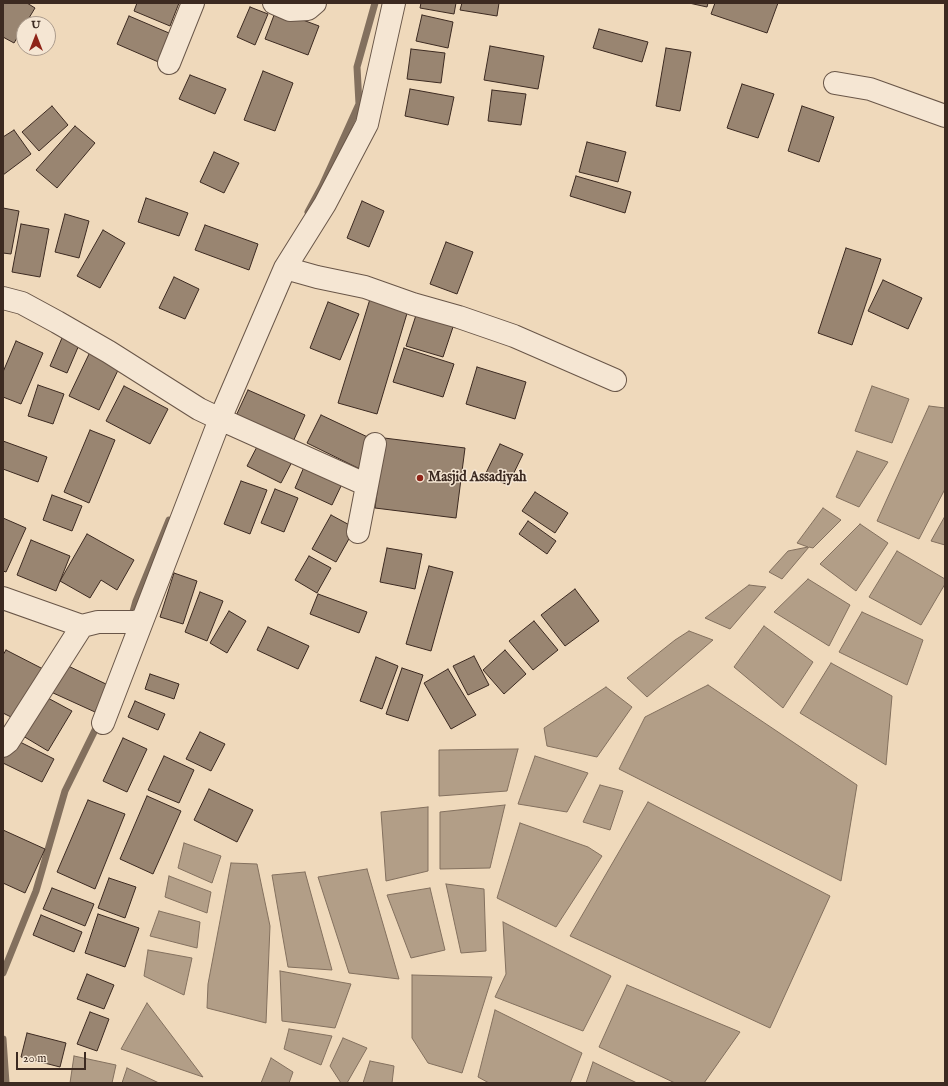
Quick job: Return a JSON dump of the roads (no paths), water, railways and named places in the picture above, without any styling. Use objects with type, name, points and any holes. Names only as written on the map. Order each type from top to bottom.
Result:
[{"type":"street","points":[[169,63],[193,3]]},
{"type":"street","points":[[274,3],[290,10],[308,8],[314,3]]},
{"type":"street","points":[[103,723],[211,415],[285,268],[325,204],[367,124],[394,3]]},
{"type":"street","points":[[835,83],[870,89],[945,116]]},
{"type":"street","points":[[285,268],[317,277],[365,287],[413,304],[459,317],[514,336],[615,380]]},
{"type":"street","points":[[3,298],[22,303],[103,348],[211,415],[367,485]]},
{"type":"street","points":[[358,532],[375,444]]},
{"type":"street","points":[[3,598],[90,624],[138,621]]},
{"type":"street","points":[[3,746],[8,742],[90,624]]},
{"type":"waterway","points":[[308,212],[322,186],[359,104],[357,67],[375,3]]},
{"type":"waterway","points":[[131,619],[136,601],[169,520]]},
{"type":"waterway","points":[[3,973],[36,891],[65,791],[99,722]]},
{"type":"waterway","points":[[3,1039],[6,1083]]},
{"type":"place","name":"Masjid Assadiyah","points":[[420,478]]}]
